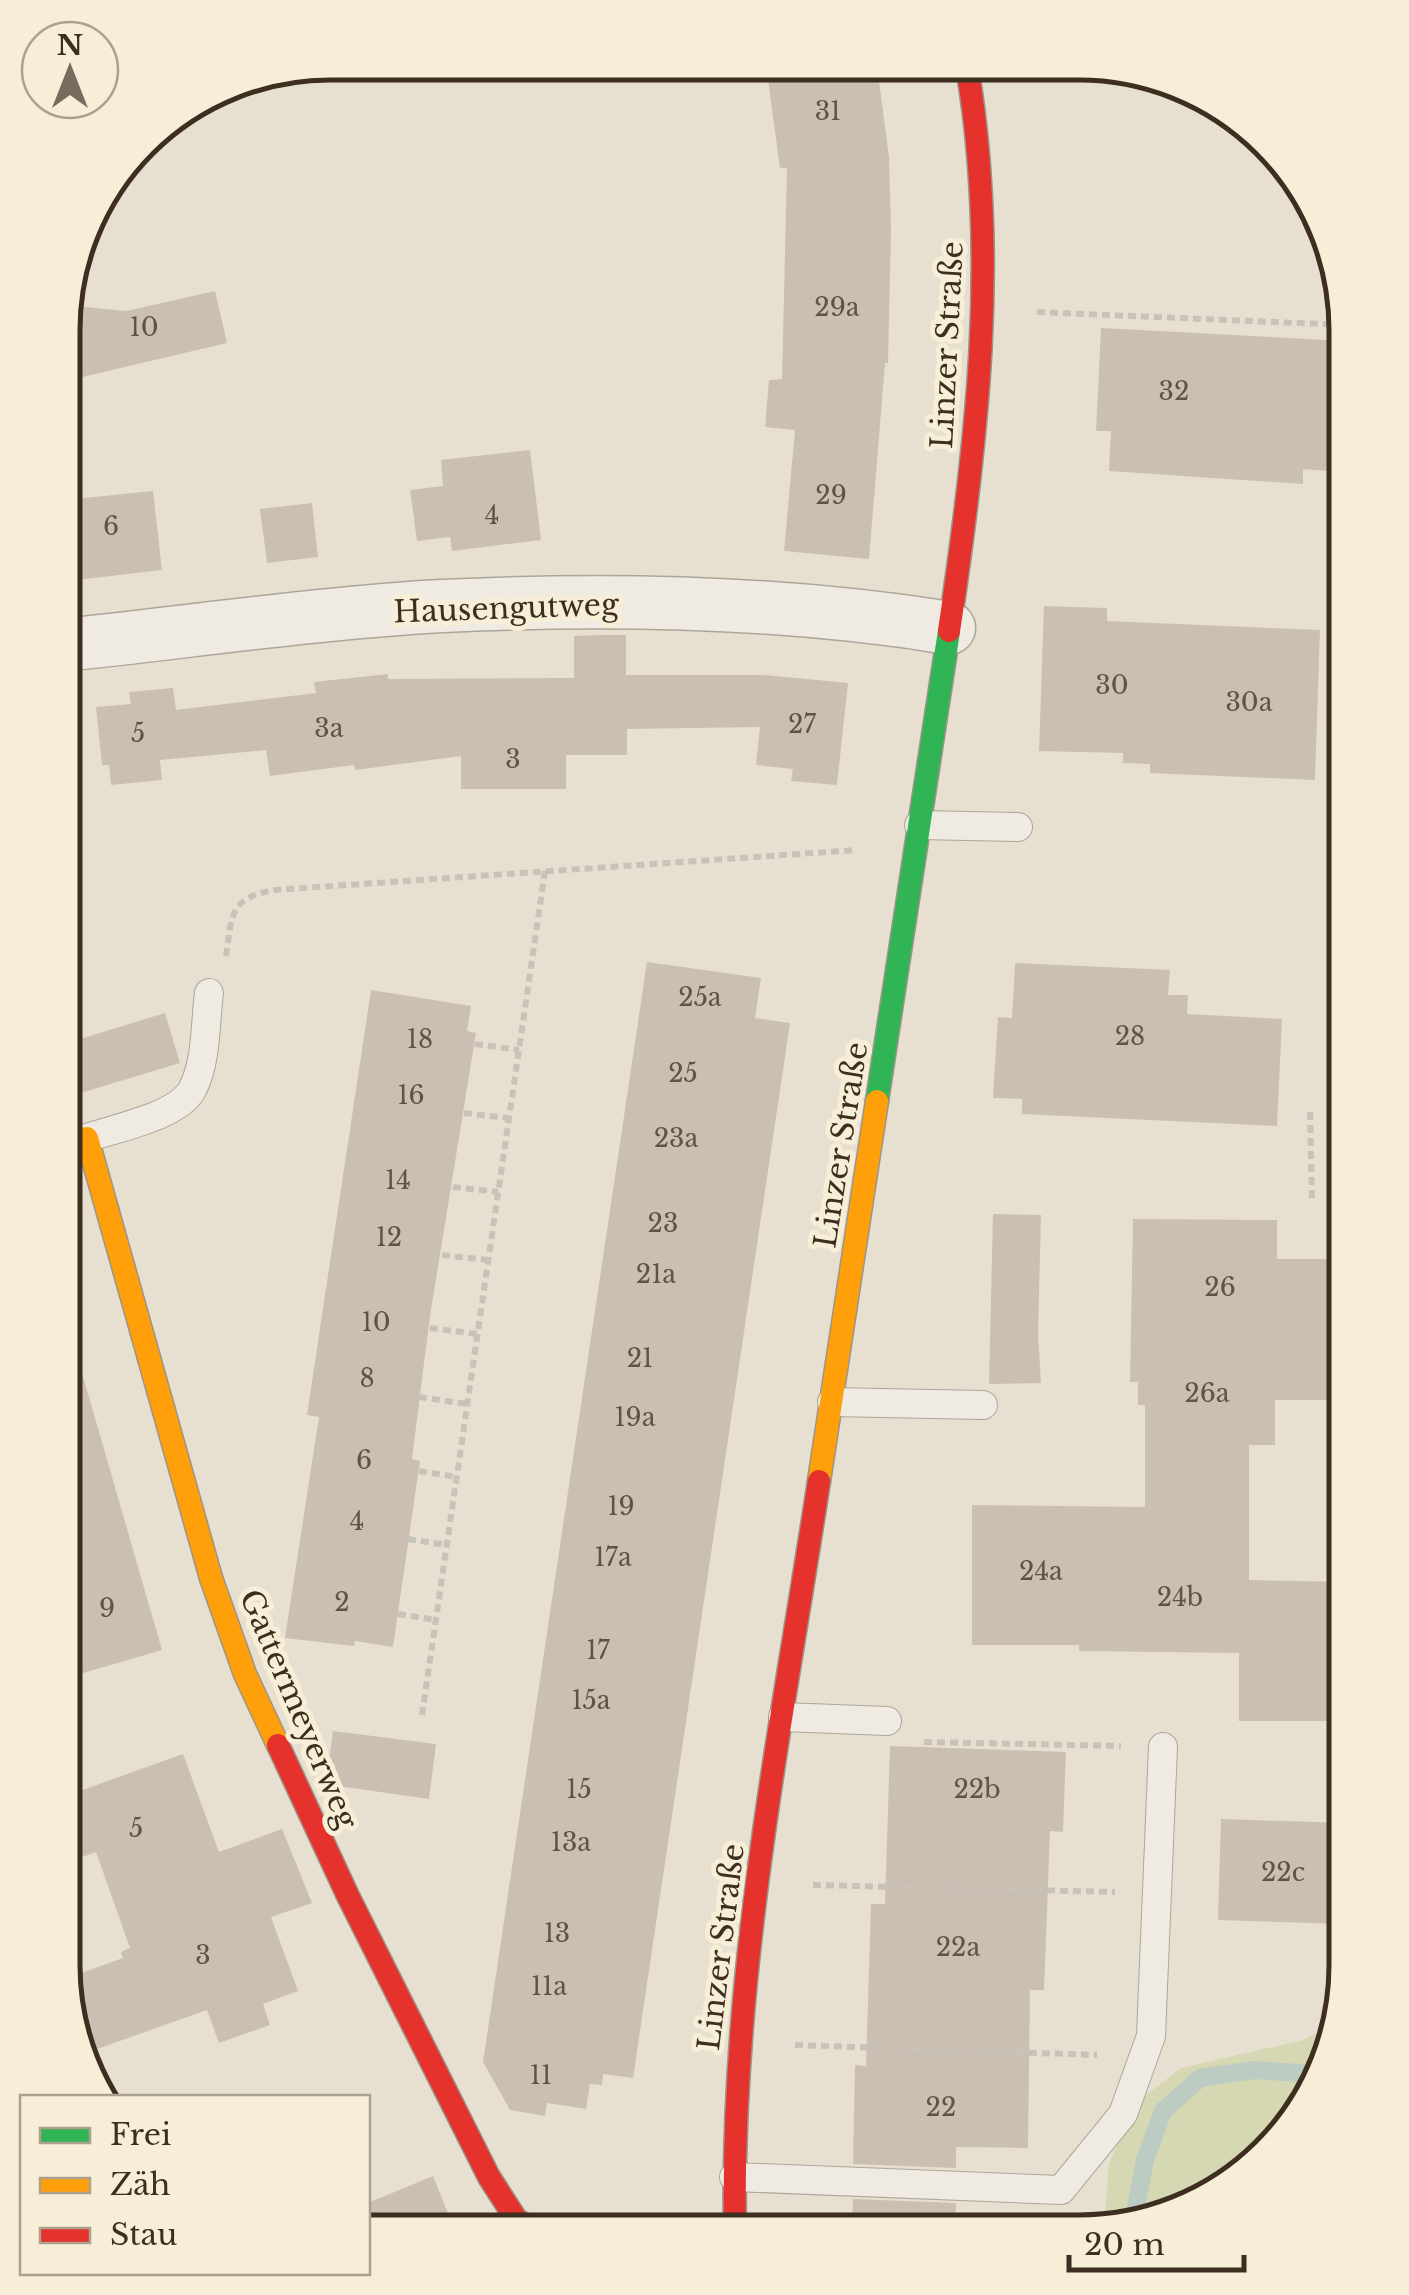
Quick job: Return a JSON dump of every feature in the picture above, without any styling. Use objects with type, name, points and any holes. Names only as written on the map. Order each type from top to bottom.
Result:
[{"type":"street","name":"Linzer Straße","points":[[735,2215],[737,2043],[750,1930],[949,628],[975,422],[984,288],[983,176],[970,80]]},
{"type":"street","name":"Hausengutweg","points":[[80,643],[440,606],[581,602],[884,617],[949,628]]},
{"type":"street","name":"Gattermeyerweg","points":[[80,1156],[211,1578],[245,1674],[348,1896],[489,2177],[513,2215]]},
{"type":"lane","points":[[919,826],[1018,828]]},
{"type":"lane","points":[[80,1138],[171,1110],[192,1092],[200,1071],[208,993]]},
{"type":"lane","points":[[832,1402],[983,1404]]},
{"type":"lane","points":[[783,1717],[887,1721]]},
{"type":"lane","points":[[734,2177],[1061,2190],[1123,2114],[1151,2036],[1162,1747]]},
{"type":"path","points":[[1028,312],[1329,324]]},
{"type":"path","points":[[208,993],[224,970],[236,907],[250,896],[274,890],[873,848]]},
{"type":"path","points":[[422,1715],[545,871]]},
{"type":"path","points":[[474,1044],[519,1050]]},
{"type":"path","points":[[464,1112],[508,1118]]},
{"type":"path","points":[[1310,1112],[1312,1202]]},
{"type":"path","points":[[452,1186],[498,1192]]},
{"type":"path","points":[[442,1255],[488,1260]]},
{"type":"path","points":[[430,1328],[477,1334]]},
{"type":"path","points":[[420,1397],[468,1404]]},
{"type":"path","points":[[419,1471],[457,1476]]},
{"type":"path","points":[[408,1539],[447,1545]]},
{"type":"path","points":[[398,1614],[436,1620]]},
{"type":"path","points":[[924,1742],[1162,1747]]},
{"type":"path","points":[[801,1884],[1157,1893]]},
{"type":"path","points":[[782,2045],[1144,2057]]},
{"type":"green space","points":[[1320,2030],[1296,2090],[1256,2142],[1204,2182],[1175,2196],[1105,2213],[1109,2163],[1137,2102],[1181,2068],[1304,2040]]},
{"type":"building","points":[[768,80],[879,80],[889,157],[891,230],[888,363],[869,559],[784,551],[795,430],[765,427],[769,380],[782,379],[787,168],[780,168]]},
{"type":"building","points":[[215,291],[227,343],[80,378],[81,307],[126,311]]},
{"type":"building","points":[[1101,328],[1329,340],[1329,471],[1303,469],[1303,484],[1109,471],[1111,431],[1096,431]]},
{"type":"building","points":[[530,450],[541,540],[452,551],[450,537],[417,541],[410,490],[443,486],[441,460]]},
{"type":"building","points":[[153,491],[162,570],[80,580],[80,498]]},
{"type":"building","points":[[312,503],[318,557],[267,563],[260,509]]},
{"type":"building","points":[[1044,606],[1107,608],[1107,621],[1320,630],[1315,780],[1150,773],[1150,764],[1123,763],[1123,753],[1039,751]]},
{"type":"building","points":[[626,635],[626,675],[765,675],[848,683],[837,785],[791,781],[793,769],[756,765],[760,727],[627,729],[627,755],[566,755],[566,789],[461,789],[461,756],[270,776],[266,750],[160,760],[162,780],[111,785],[109,765],[102,765],[96,707],[131,704],[129,692],[173,688],[176,710],[316,693],[314,682],[388,674],[388,679],[574,678],[574,636]]},
{"type":"building","points":[[647,962],[761,978],[755,1018],[790,1023],[633,2078],[603,2074],[602,2085],[590,2084],[586,2109],[547,2103],[545,2116],[510,2110],[483,2062]]},
{"type":"building","points":[[1015,963],[1170,970],[1168,995],[1188,995],[1187,1014],[1282,1019],[1277,1126],[1022,1114],[1022,1099],[993,1098],[998,1017],[1012,1018]]},
{"type":"building","points":[[371,990],[471,1006],[467,1031],[476,1033],[430,1316],[412,1459],[420,1461],[393,1647],[285,1638],[319,1417],[307,1415]]},
{"type":"building","points":[[165,1013],[180,1063],[80,1093],[80,1039]]},
{"type":"building","points":[[993,1214],[1041,1215],[1041,1383],[989,1384]]},
{"type":"building","points":[[1133,1219],[1277,1220],[1277,1259],[1328,1259],[1328,1400],[1275,1400],[1275,1445],[1249,1445],[1249,1580],[1328,1582],[1328,1721],[1239,1721],[1239,1653],[1079,1651],[1079,1645],[972,1645],[972,1505],[1145,1507],[1145,1405],[1138,1405],[1138,1382],[1130,1382]]},
{"type":"building","points":[[80,1366],[162,1650],[80,1674]]},
{"type":"building","points":[[333,1731],[436,1744],[429,1799],[331,1785],[327,1776]]},
{"type":"building","points":[[890,1746],[1066,1752],[1063,1832],[1050,1831],[1044,1990],[1030,1990],[1028,2148],[956,2147],[956,2168],[853,2164],[855,2065],[866,2066],[871,1904],[885,1904]]},
{"type":"building","points":[[183,1754],[219,1852],[282,1829],[312,1903],[271,1917],[298,1991],[263,2004],[270,2025],[219,2043],[207,2010],[95,2050],[85,2014],[80,1973],[123,1958],[121,1952],[130,1948],[96,1852],[80,1858],[80,1791]]},
{"type":"building","points":[[1221,1819],[1328,1822],[1328,1923],[1218,1920]]},
{"type":"building","points":[[433,2176],[449,2215],[370,2215],[370,2202]]},
{"type":"building","points":[[853,2199],[956,2203],[956,2215],[853,2215]]},
{"type":"waterway","points":[[1136,2208],[1145,2160],[1163,2111],[1200,2078],[1254,2070],[1304,2073]]},
{"type":"traffic: fast","points":[[877,1101],[949,631]]},
{"type":"traffic: slow","points":[[819,1481],[877,1101]]},
{"type":"traffic: slow","points":[[80,1139],[87,1138],[211,1578],[245,1674],[278,1745]]},
{"type":"traffic: jam","points":[[949,631],[981,349],[982,208],[969,80]]},
{"type":"traffic: jam","points":[[735,2215],[736,2136],[749,1948],[819,1481]]},
{"type":"traffic: jam","points":[[278,1745],[348,1896],[489,2177],[513,2215]]}]
